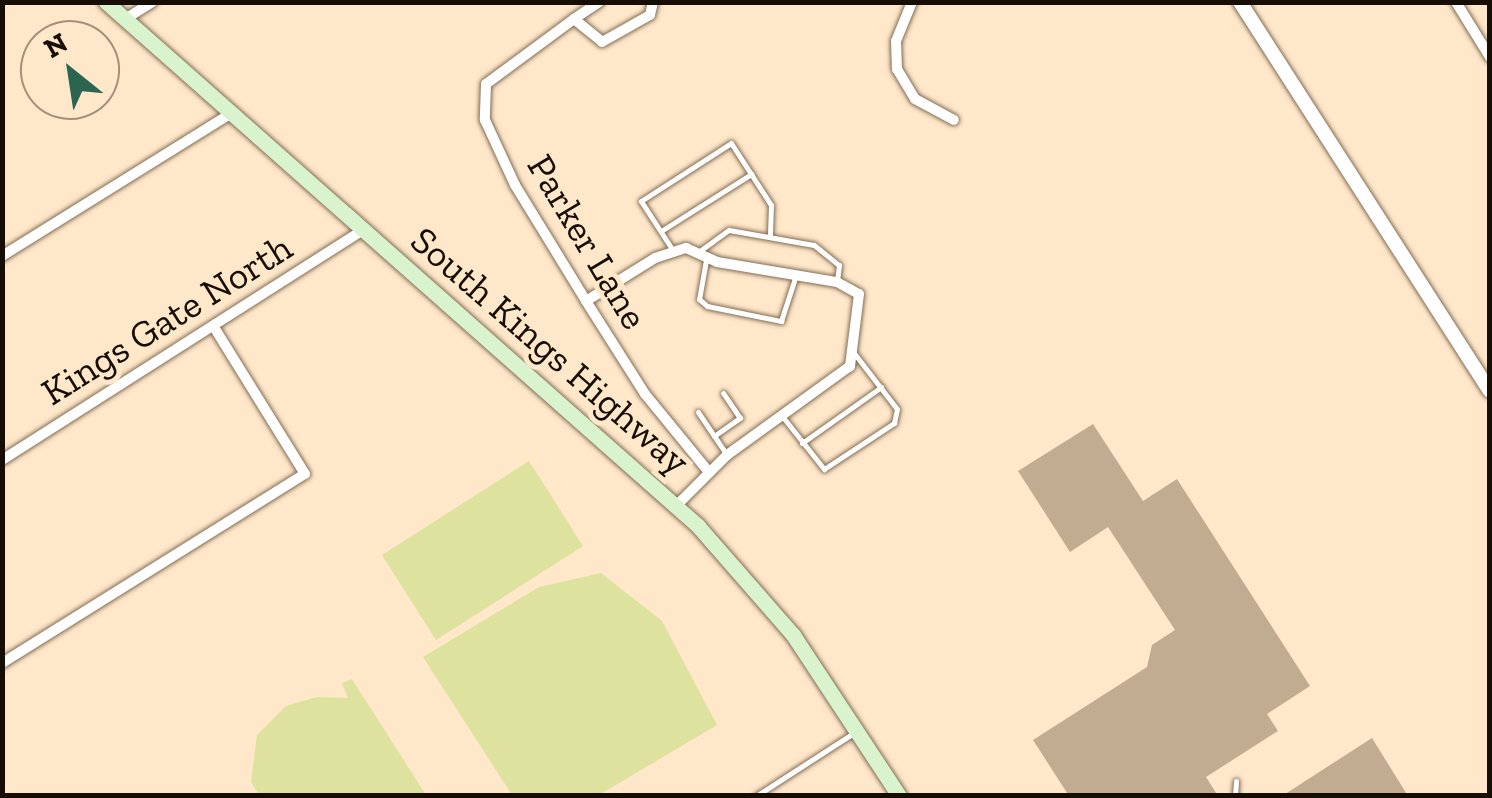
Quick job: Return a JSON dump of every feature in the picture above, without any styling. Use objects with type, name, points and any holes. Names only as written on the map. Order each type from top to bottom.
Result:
[{"type":"main road","name":"South Kings Highway","points":[[106,2],[677,506],[770,605],[900,796]]},
{"type":"street","points":[[125,19],[152,2]]},
{"type":"street","name":"Parker Lane","points":[[599,2],[486,84],[481,104],[515,186],[645,394],[708,472]]},
{"type":"street","points":[[574,19],[593,40],[611,40],[650,15],[654,2]]},
{"type":"street","points":[[912,2],[896,41],[897,69],[914,99],[954,120]]},
{"type":"street","points":[[1240,2],[1490,391]]},
{"type":"street","points":[[1456,2],[1490,57]]},
{"type":"street","points":[[2,256],[232,113]]},
{"type":"street","name":"Kings Gate North","points":[[2,460],[363,230]]},
{"type":"street","points":[[586,301],[672,249],[837,282],[860,294],[854,353],[843,373],[727,455],[677,506]]},
{"type":"street","points":[[2,663],[305,474],[214,327]]},
{"type":"lane","points":[[672,249],[641,201],[731,143],[771,205],[770,236]]},
{"type":"lane","points":[[661,232],[751,174]]},
{"type":"lane","points":[[795,276],[782,321],[707,306],[699,299],[704,254],[729,230],[830,252],[839,265],[837,282]]},
{"type":"lane","points":[[782,416],[824,469],[894,423],[897,408],[854,353]]},
{"type":"lane","points":[[802,443],[882,387]]},
{"type":"lane","points":[[714,436],[740,418],[723,393]]},
{"type":"lane","points":[[698,412],[727,455]]},
{"type":"lane","points":[[756,796],[858,730]]},
{"type":"lane","points":[[1236,781],[1236,796]]},
{"type":"green space","points":[[529,461],[583,546],[436,640],[382,555]]},
{"type":"green space","points":[[601,573],[662,621],[717,725],[599,795],[512,795],[423,657],[539,587]]},
{"type":"green space","points":[[352,679],[426,795],[259,795],[251,782],[257,735],[286,706],[316,697],[348,698],[342,683]]},
{"type":"building","points":[[1093,424],[1143,501],[1177,479],[1310,686],[1267,714],[1278,731],[1206,777],[1218,796],[1069,796],[1033,740],[1147,667],[1152,645],[1175,630],[1108,527],[1070,552],[1018,471]]},
{"type":"building","points":[[1372,738],[1408,796],[1282,796]]}]
